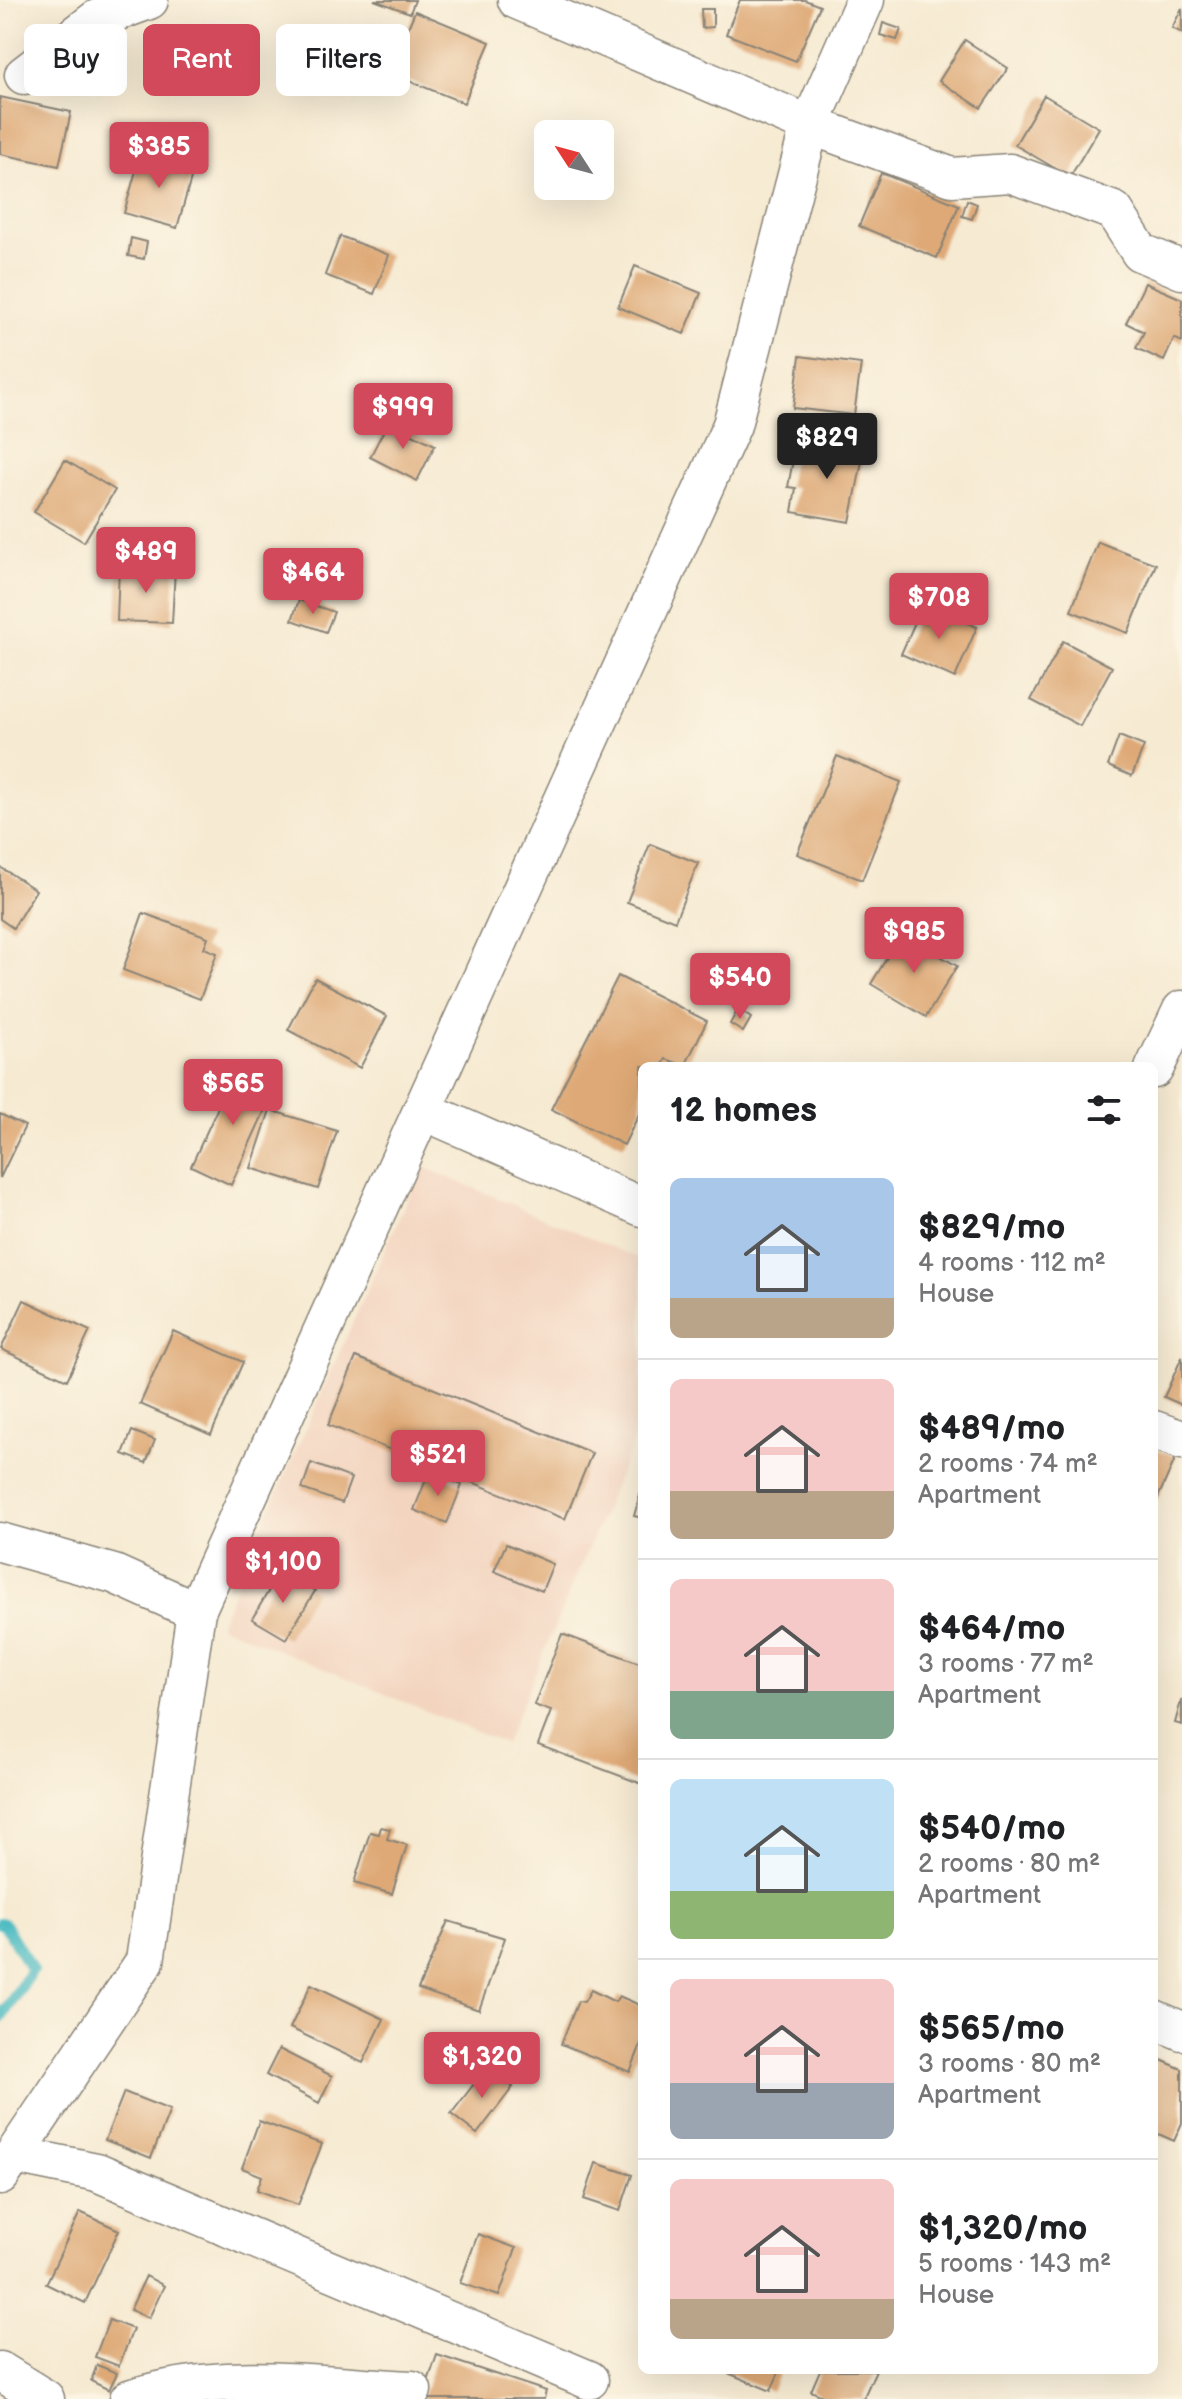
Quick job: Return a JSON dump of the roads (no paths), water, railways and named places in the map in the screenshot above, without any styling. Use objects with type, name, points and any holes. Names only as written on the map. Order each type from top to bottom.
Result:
[{"type":"street","points":[[90,24],[149,0]]},
{"type":"street","points":[[517,0],[810,125],[952,177],[1010,173],[1114,211],[1140,252],[1182,270]]},
{"type":"street","points":[[7,2166],[145,1961],[196,1611],[732,425],[810,125],[865,0]]},
{"type":"street","points":[[1157,1062],[1182,1010]]},
{"type":"street","points":[[422,1110],[638,1205]]},
{"type":"street","points":[[1158,1431],[1182,1440]]},
{"type":"street","points":[[0,1542],[114,1574],[196,1611]]},
{"type":"street","points":[[1158,2021],[1182,2031]]},
{"type":"street","points":[[7,2166],[97,2172],[589,2380]]},
{"type":"street","points":[[0,2371],[45,2399]]},
{"type":"street","points":[[129,2399],[150,2392],[412,2390]]},
{"type":"waterway","points":[[0,1923],[4,1924],[32,1970],[0,2019]]}]
